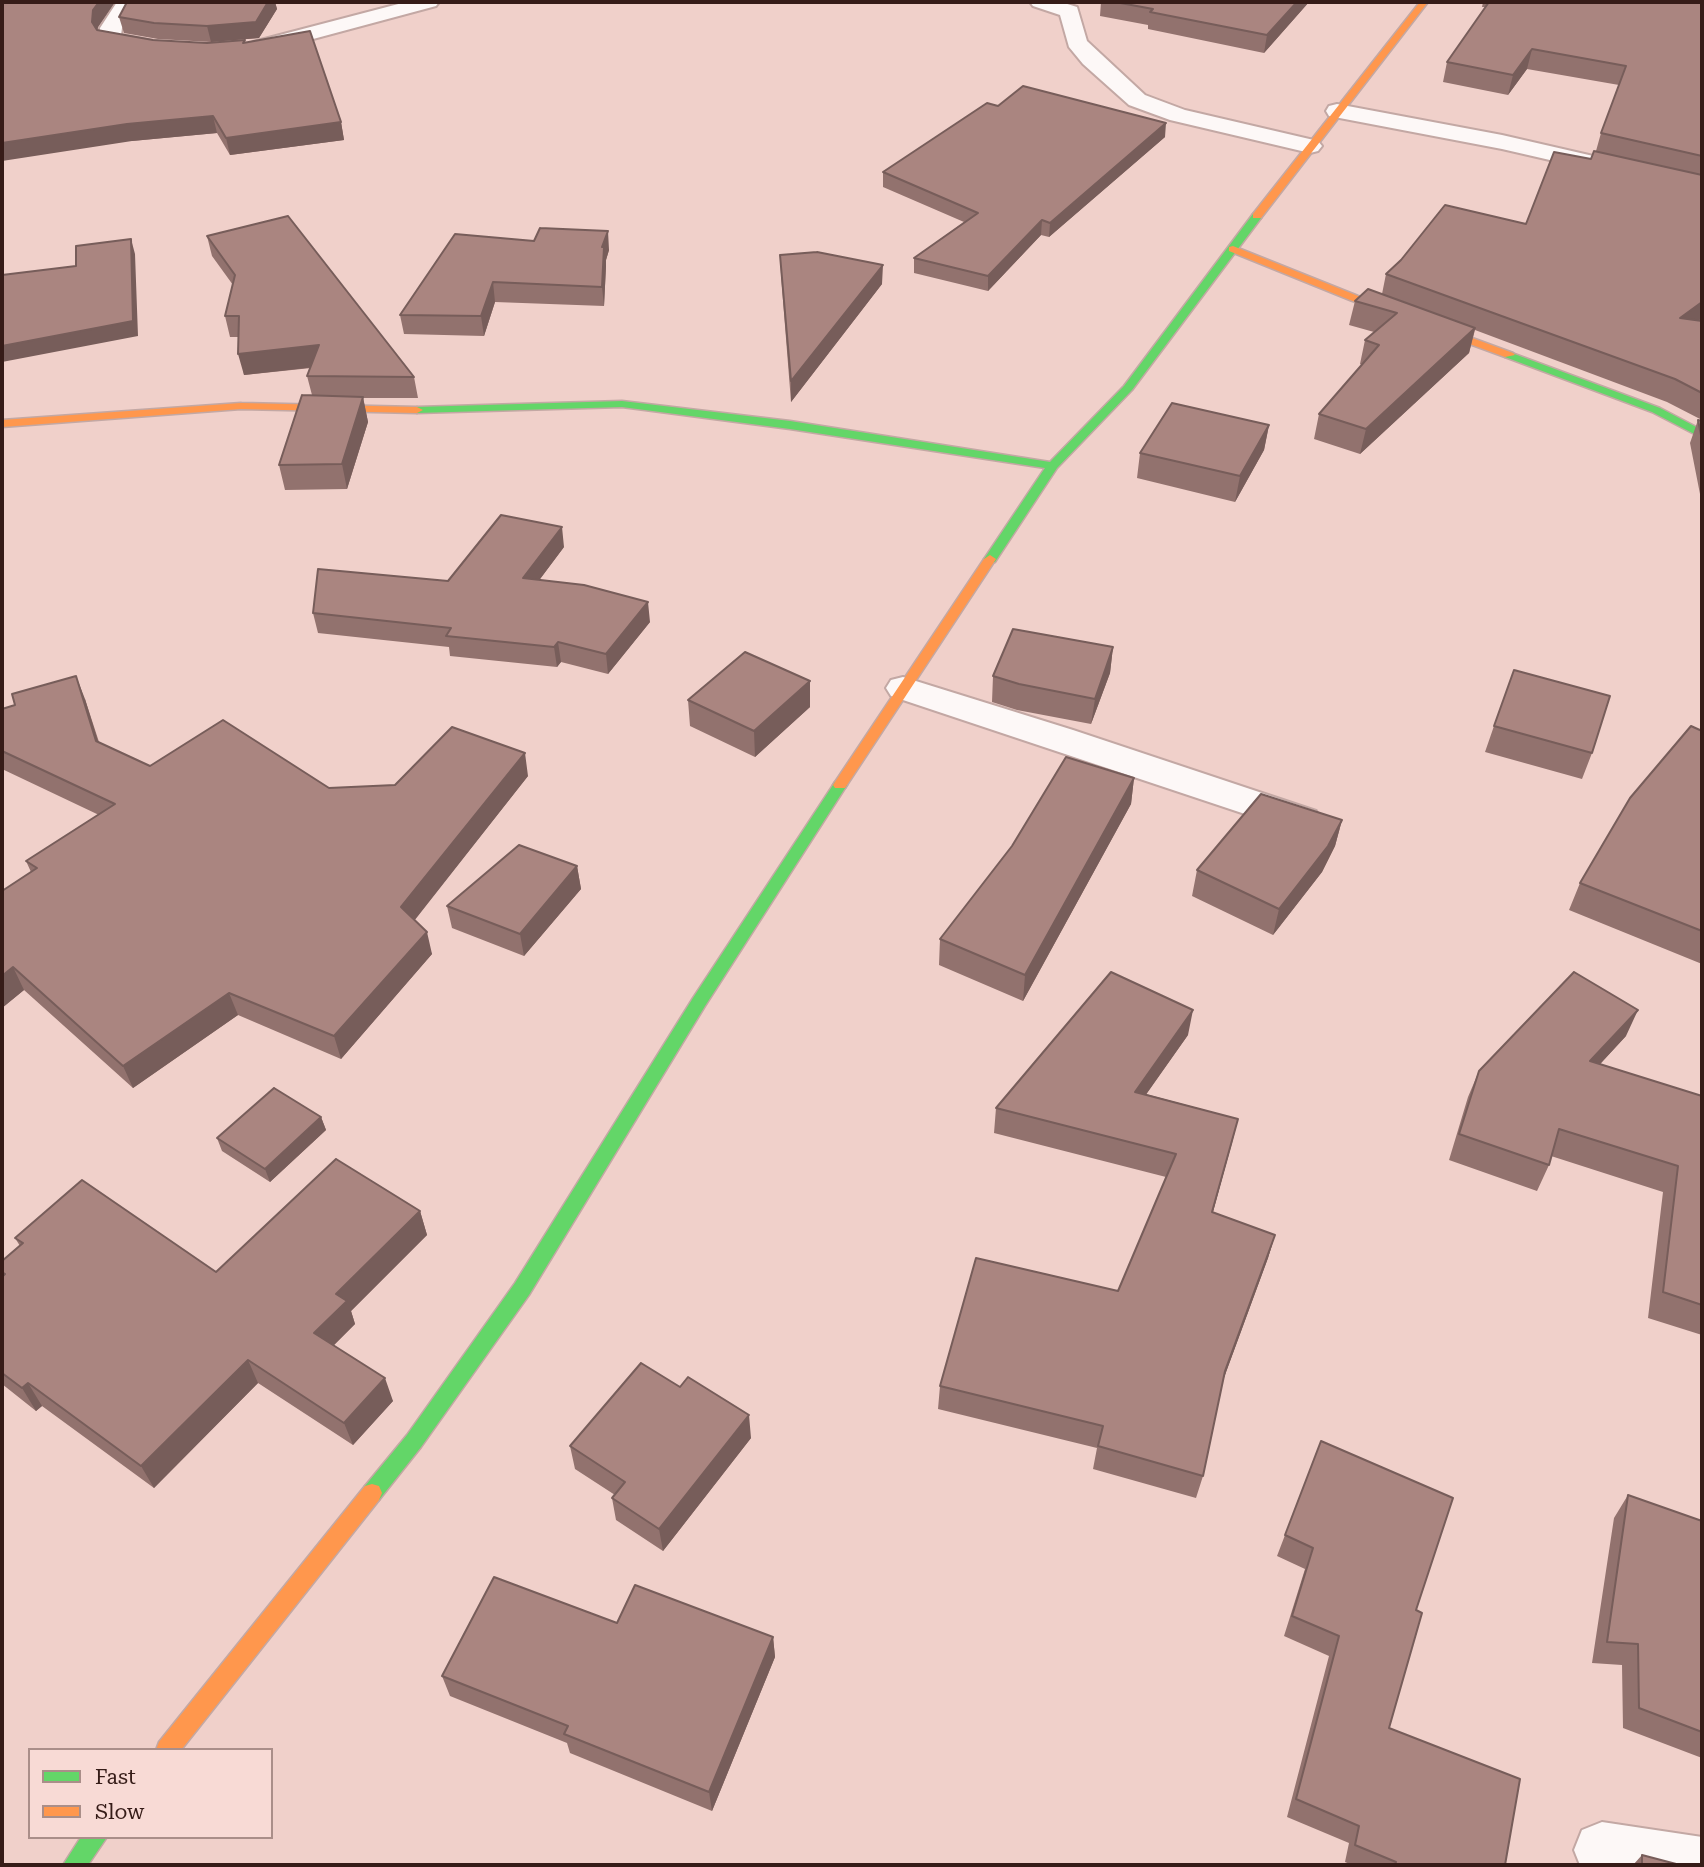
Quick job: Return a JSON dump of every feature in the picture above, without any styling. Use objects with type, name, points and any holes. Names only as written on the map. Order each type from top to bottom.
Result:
[{"type":"street","points":[[127,2],[111,28],[110,39],[179,50]]},
{"type":"street","points":[[236,50],[267,46],[429,2]]},
{"type":"street","points":[[1040,2],[1070,11],[1077,42],[1091,59],[1137,100],[1178,115],[1310,146]]},
{"type":"street","points":[[169,1748],[414,1441],[522,1289],[699,1002],[903,688],[1054,467],[1128,388],[1310,146],[1424,2]]},
{"type":"street","points":[[1337,111],[1502,142],[1702,188]]},
{"type":"street","points":[[1233,249],[1354,298],[1656,410],[1702,435]]},
{"type":"street","points":[[2,424],[241,406],[387,411],[622,404],[790,425],[1054,467]]},
{"type":"street","points":[[903,688],[1061,738],[1317,825]]},
{"type":"street","points":[[74,1865],[94,1839]]},
{"type":"street","points":[[1602,1850],[1702,1865]]},
{"type":"building","points":[[2,2],[99,2],[93,10],[92,22],[97,30],[153,40],[207,43],[245,40],[243,43],[310,31],[341,122],[226,138],[213,116],[127,124],[2,143]]},
{"type":"building","points":[[127,2],[268,2],[256,22],[207,26],[154,23],[119,17]]},
{"type":"building","points":[[1115,2],[1297,2],[1267,35],[1150,12],[1153,9]]},
{"type":"building","points":[[1489,2],[1702,2],[1702,156],[1601,133],[1626,66],[1532,49],[1513,75],[1447,62]]},
{"type":"building","points":[[1023,86],[1166,123],[1050,223],[1042,220],[988,276],[914,258],[978,213],[883,172],[987,103],[998,106]]},
{"type":"building","points":[[1594,151],[1702,175],[1702,302],[1680,318],[1702,321],[1702,393],[1675,379],[1386,274],[1401,260],[1445,205],[1526,224],[1554,152],[1591,159]]},
{"type":"building","points":[[288,216],[414,377],[307,376],[319,345],[238,354],[239,316],[225,316],[235,275],[207,236]]},
{"type":"building","points":[[540,228],[608,231],[602,247],[602,287],[493,282],[481,316],[400,315],[455,234],[534,241]]},
{"type":"building","points":[[131,239],[133,321],[2,346],[2,275],[76,266],[76,246]]},
{"type":"building","points":[[817,252],[883,265],[791,381],[780,255]]},
{"type":"building","points":[[1368,289],[1475,328],[1366,429],[1319,414],[1379,345],[1365,340],[1397,313],[1355,301]]},
{"type":"building","points":[[302,395],[363,397],[342,464],[279,465]]},
{"type":"building","points":[[1172,403],[1269,425],[1240,476],[1140,453]]},
{"type":"building","points":[[1698,420],[1702,421],[1702,440]]},
{"type":"building","points":[[501,515],[562,527],[523,578],[584,585],[648,602],[606,654],[558,642],[554,647],[446,636],[451,628],[313,613],[318,569],[448,581]]},
{"type":"building","points":[[1013,629],[1113,647],[1095,699],[993,676]]},
{"type":"building","points":[[745,652],[810,681],[754,731],[688,700]]},
{"type":"building","points":[[1514,670],[1610,696],[1592,753],[1494,726]]},
{"type":"building","points":[[76,676],[96,741],[150,766],[223,720],[329,788],[395,785],[452,727],[525,753],[401,907],[427,932],[334,1036],[229,993],[123,1066],[13,967],[2,976],[2,891],[37,868],[26,861],[115,804],[2,751],[2,709],[15,705],[12,694]]},
{"type":"building","points":[[1691,726],[1702,731],[1702,931],[1580,883],[1630,798]]},
{"type":"building","points":[[1066,757],[1134,778],[1025,975],[940,939],[1012,846]]},
{"type":"building","points":[[1261,794],[1342,820],[1328,846],[1279,909],[1197,870]]},
{"type":"building","points":[[519,845],[577,866],[520,934],[447,906]]},
{"type":"building","points":[[1111,972],[1193,1010],[1135,1092],[1238,1119],[1212,1212],[1275,1235],[1225,1371],[1203,1476],[1098,1446],[1103,1426],[940,1386],[976,1258],[1118,1291],[1176,1154],[996,1108]]},
{"type":"building","points":[[1574,972],[1638,1010],[1590,1061],[1702,1096],[1702,1305],[1663,1292],[1678,1166],[1559,1129],[1549,1165],[1459,1134],[1479,1071]]},
{"type":"building","points":[[274,1088],[321,1117],[265,1169],[217,1138]]},
{"type":"building","points":[[336,1159],[420,1211],[336,1294],[347,1301],[314,1333],[385,1378],[344,1423],[248,1360],[141,1466],[28,1383],[22,1388],[2,1373],[2,1277],[5,1274],[2,1272],[2,1261],[23,1243],[15,1238],[82,1180],[216,1272]]},
{"type":"building","points":[[641,1363],[680,1387],[688,1377],[749,1415],[659,1529],[612,1498],[625,1482],[570,1446]]},
{"type":"building","points":[[1321,1441],[1453,1498],[1416,1610],[1422,1613],[1389,1728],[1520,1779],[1505,1865],[1395,1865],[1396,1862],[1355,1845],[1359,1826],[1296,1799],[1339,1636],[1292,1616],[1313,1548],[1285,1535]]},
{"type":"building","points":[[1628,1495],[1702,1521],[1702,1732],[1639,1708],[1638,1644],[1607,1642]]},
{"type":"building","points":[[494,1577],[617,1623],[635,1585],[773,1637],[709,1792],[564,1734],[568,1726],[442,1676]]},
{"type":"building","points":[[1642,1855],[1680,1865],[1642,1865]]},
{"type":"traffic: fast","points":[[990,559],[1053,466],[1128,388],[1257,216]]},
{"type":"traffic: fast","points":[[1509,355],[1656,410],[1702,435]]},
{"type":"traffic: fast","points":[[417,410],[622,404],[790,425],[1053,466]]},
{"type":"traffic: fast","points":[[372,1493],[414,1441],[522,1289],[699,1002],[840,785]]},
{"type":"traffic: fast","points":[[74,1865],[94,1839]]},
{"type":"traffic: slow","points":[[1257,216],[1424,2]]},
{"type":"traffic: slow","points":[[1233,249],[1354,298],[1509,355]]},
{"type":"traffic: slow","points":[[2,424],[241,406],[417,410]]},
{"type":"traffic: slow","points":[[840,785],[990,559]]},
{"type":"traffic: slow","points":[[169,1748],[372,1493]]}]
